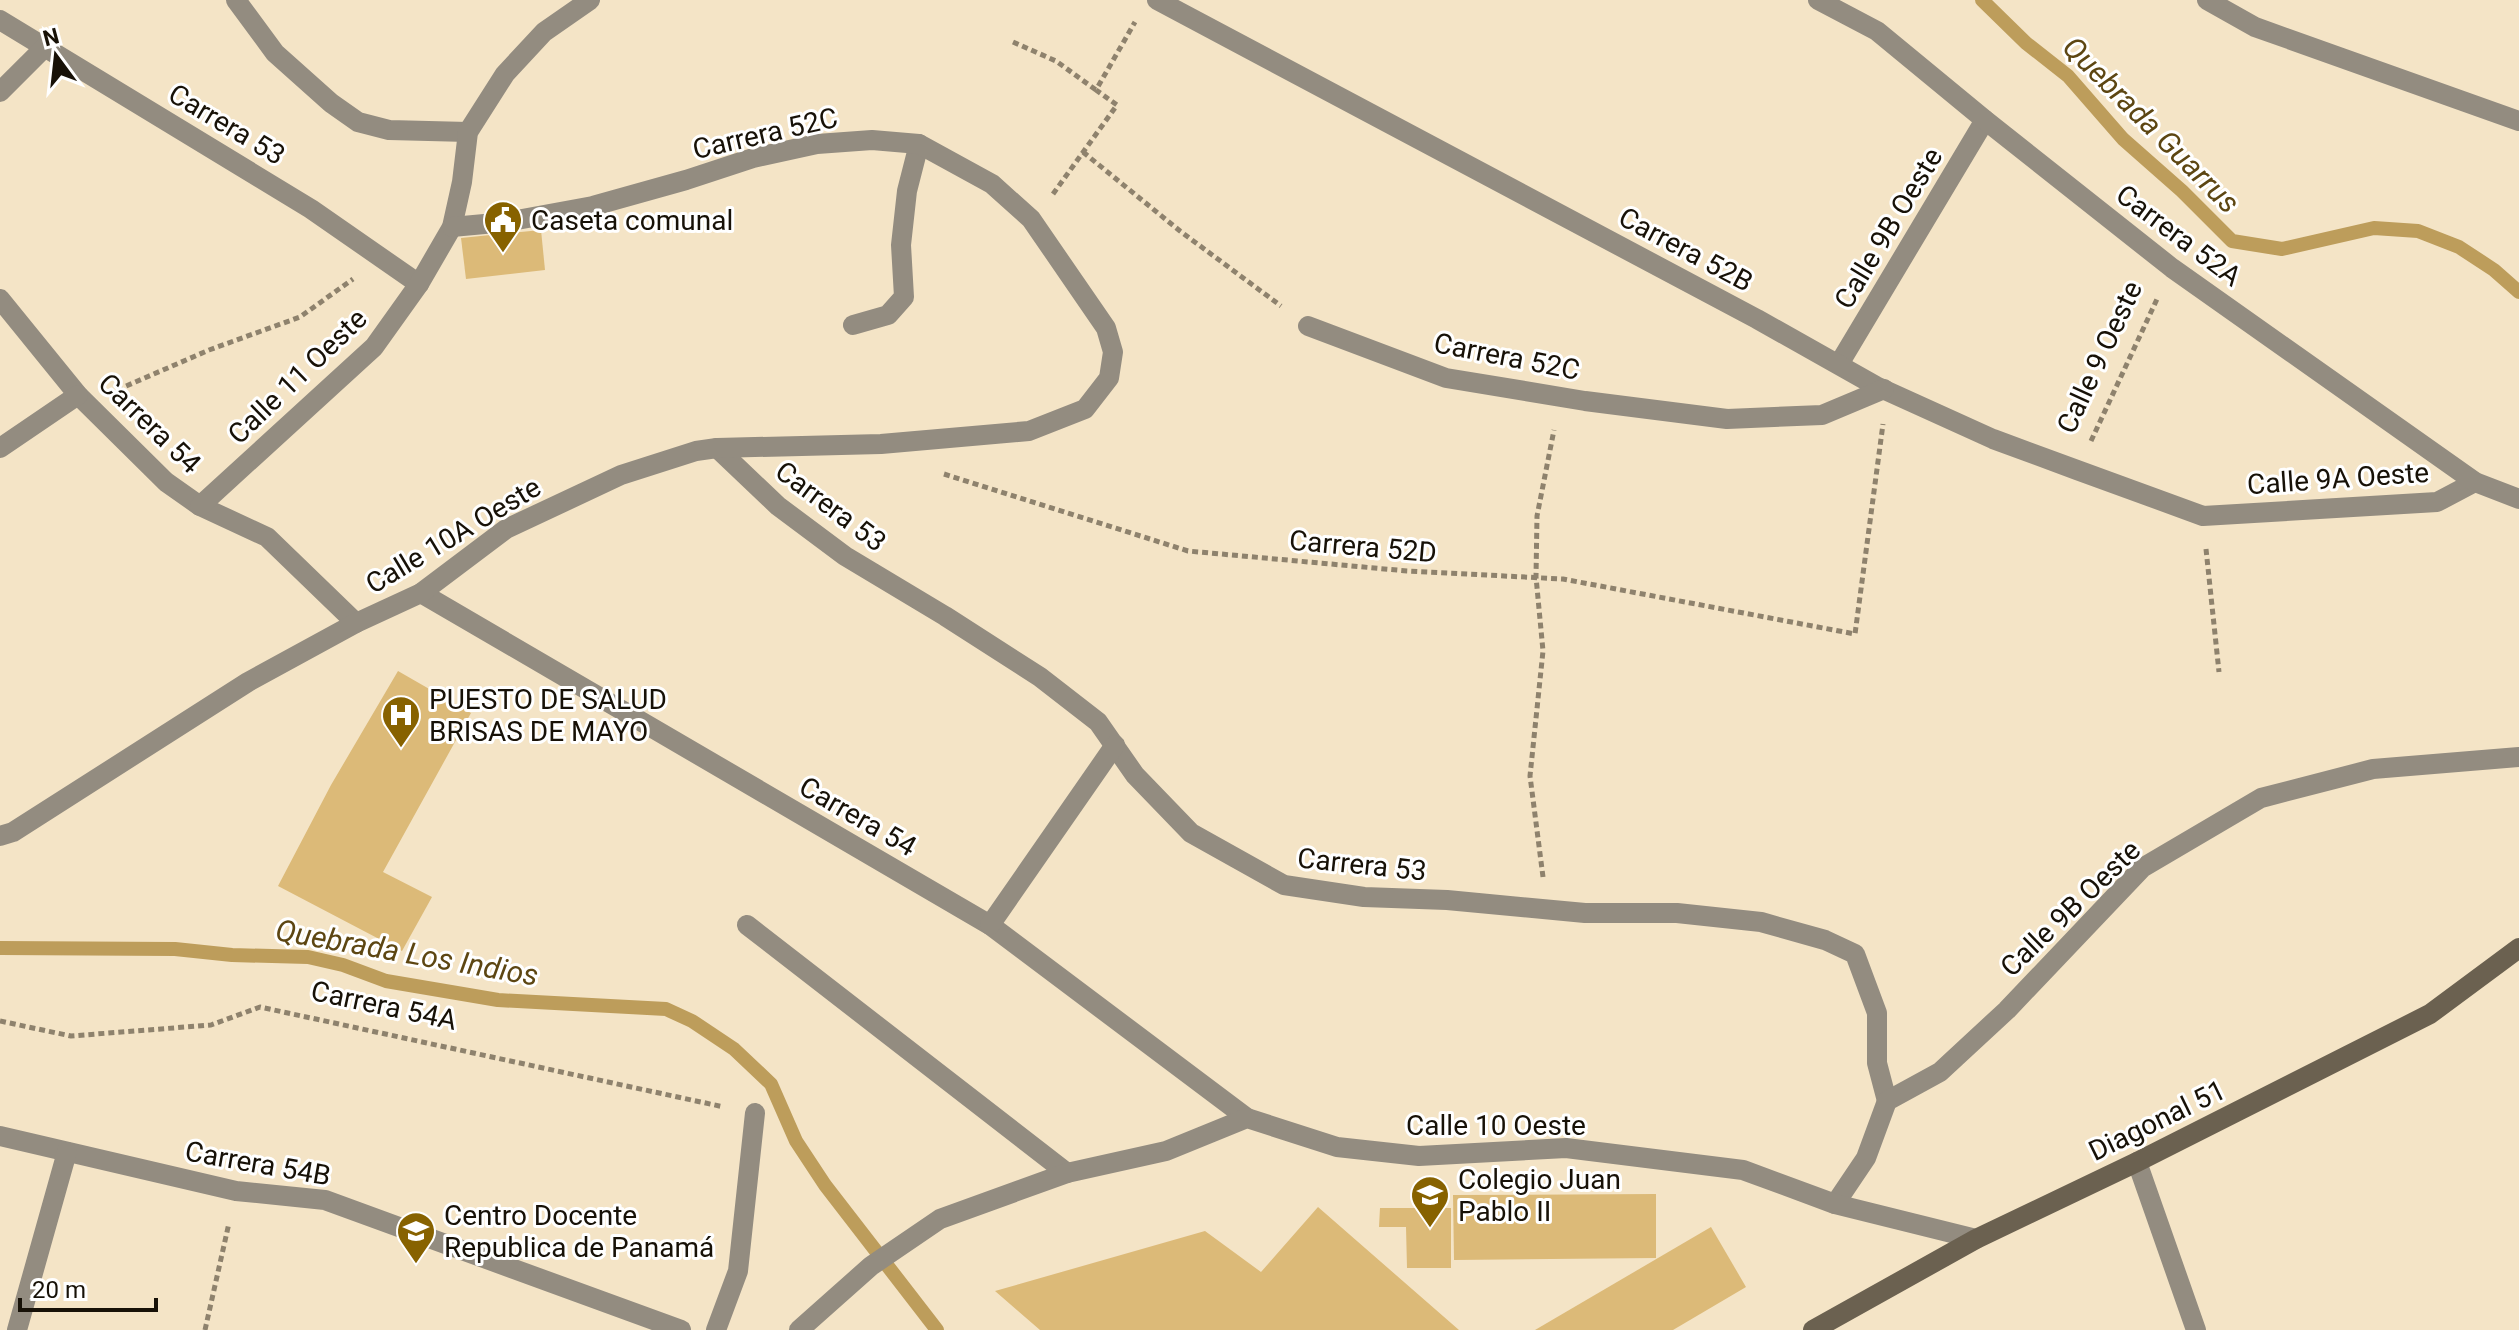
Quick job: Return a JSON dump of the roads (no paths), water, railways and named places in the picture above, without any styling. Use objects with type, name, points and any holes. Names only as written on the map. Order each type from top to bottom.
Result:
[{"type":"street","points":[[236,0],[275,53],[331,103],[358,122],[389,130],[468,132]]},
{"type":"street","name":"Calle 11 Oeste","points":[[200,506],[374,347],[419,284],[452,227],[468,132],[505,74],[534,42],[590,0]]},
{"type":"street","name":"Carrera 52B","points":[[1157,0],[1884,389],[1993,439],[2203,516]]},
{"type":"street","name":"Carrera 52A","points":[[1818,0],[1877,31],[2172,268],[2475,482],[2519,499]]},
{"type":"street","points":[[2207,0],[2255,27],[2519,121]]},
{"type":"street","name":"Carrera 53","points":[[0,20],[311,209],[419,284]]},
{"type":"street","points":[[0,92],[45,47]]},
{"type":"street","name":"Calle 9B Oeste","points":[[1839,364],[1985,120]]},
{"type":"street","name":"Carrera 52C","points":[[452,227],[506,222],[593,206],[753,158],[817,144],[872,140],[919,144],[992,184],[1031,219],[1106,328],[1113,352],[1109,378]]},
{"type":"street","points":[[853,325],[888,315],[904,297],[901,245],[907,191],[919,144]]},
{"type":"street","name":"Carrera 54","points":[[0,299],[82,399],[166,482],[200,506],[267,537],[356,623]]},
{"type":"street","name":"Carrera 52C","points":[[1308,326],[1446,378],[1727,419],[1822,415],[1884,389]]},
{"type":"street","name":"Calle 10A Oeste","points":[[0,836],[13,832],[248,682],[356,623],[421,593],[506,529],[621,475],[696,451],[717,448],[881,444],[1029,431],[1085,409],[1109,378]]},
{"type":"street","points":[[0,448],[82,399]]},
{"type":"street","name":"Carrera 53","points":[[717,448],[778,506],[845,556],[1040,677],[1098,722],[1135,775],[1191,833],[1284,885],[1364,897],[1447,900],[1585,913],[1677,913],[1761,922],[1825,940],[1855,954],[1877,1013],[1877,1063],[1887,1101]]},
{"type":"street","name":"Calle 9A Oeste","points":[[2203,516],[2437,502],[2475,482]]},
{"type":"street","name":"Carrera 54","points":[[421,593],[990,925],[1247,1118]]},
{"type":"street","points":[[990,925],[1115,745]]},
{"type":"street","name":"Calle 9B Oeste","points":[[1887,1101],[1940,1072],[2007,1010],[2142,868],[2261,798],[2373,769],[2519,757]]},
{"type":"street","points":[[747,925],[1067,1173]]},
{"type":"street","name":"Diagonal 51","points":[[1813,1330],[1976,1239],[2137,1162],[2430,1014],[2519,948]]},
{"type":"street","points":[[1835,1204],[1866,1158],[1887,1101]]},
{"type":"street","points":[[716,1330],[738,1271],[755,1113]]},
{"type":"street","points":[[799,1330],[871,1266],[940,1219],[1067,1173],[1166,1151],[1247,1118]]},
{"type":"street","name":"Calle 10 Oeste","points":[[1247,1118],[1337,1147],[1419,1156],[1566,1148],[1743,1170],[1835,1204],[1976,1239]]},
{"type":"street","name":"Carrera 54B","points":[[0,1136],[236,1191],[325,1200],[681,1330]]},
{"type":"street","points":[[17,1330],[67,1152]]},
{"type":"street","points":[[2137,1162],[2196,1330]]},
{"type":"waterway","name":"Quebrada Guarrus","points":[[1982,0],[2026,43],[2068,76],[2123,139],[2232,241],[2282,249],[2374,228],[2418,231],[2459,247],[2494,270],[2519,292]]},
{"type":"waterway","name":"Quebrada Los Indios","points":[[0,948],[175,949],[232,955],[308,957],[343,965],[386,981],[498,1000],[666,1009],[692,1021],[734,1049],[771,1084],[796,1141],[825,1185],[937,1330]]},
{"type":"place","name":"Caseta comunal","points":[[503,254]]},
{"type":"place","name":"PUESTO DE SALUD BRISAS DE MAYO","points":[[401,749]]},
{"type":"place","name":"Colegio Juan Pablo II","points":[[1430,1229]]},
{"type":"place","name":"Centro Docente Republica de Panamá","points":[[416,1265]]}]
